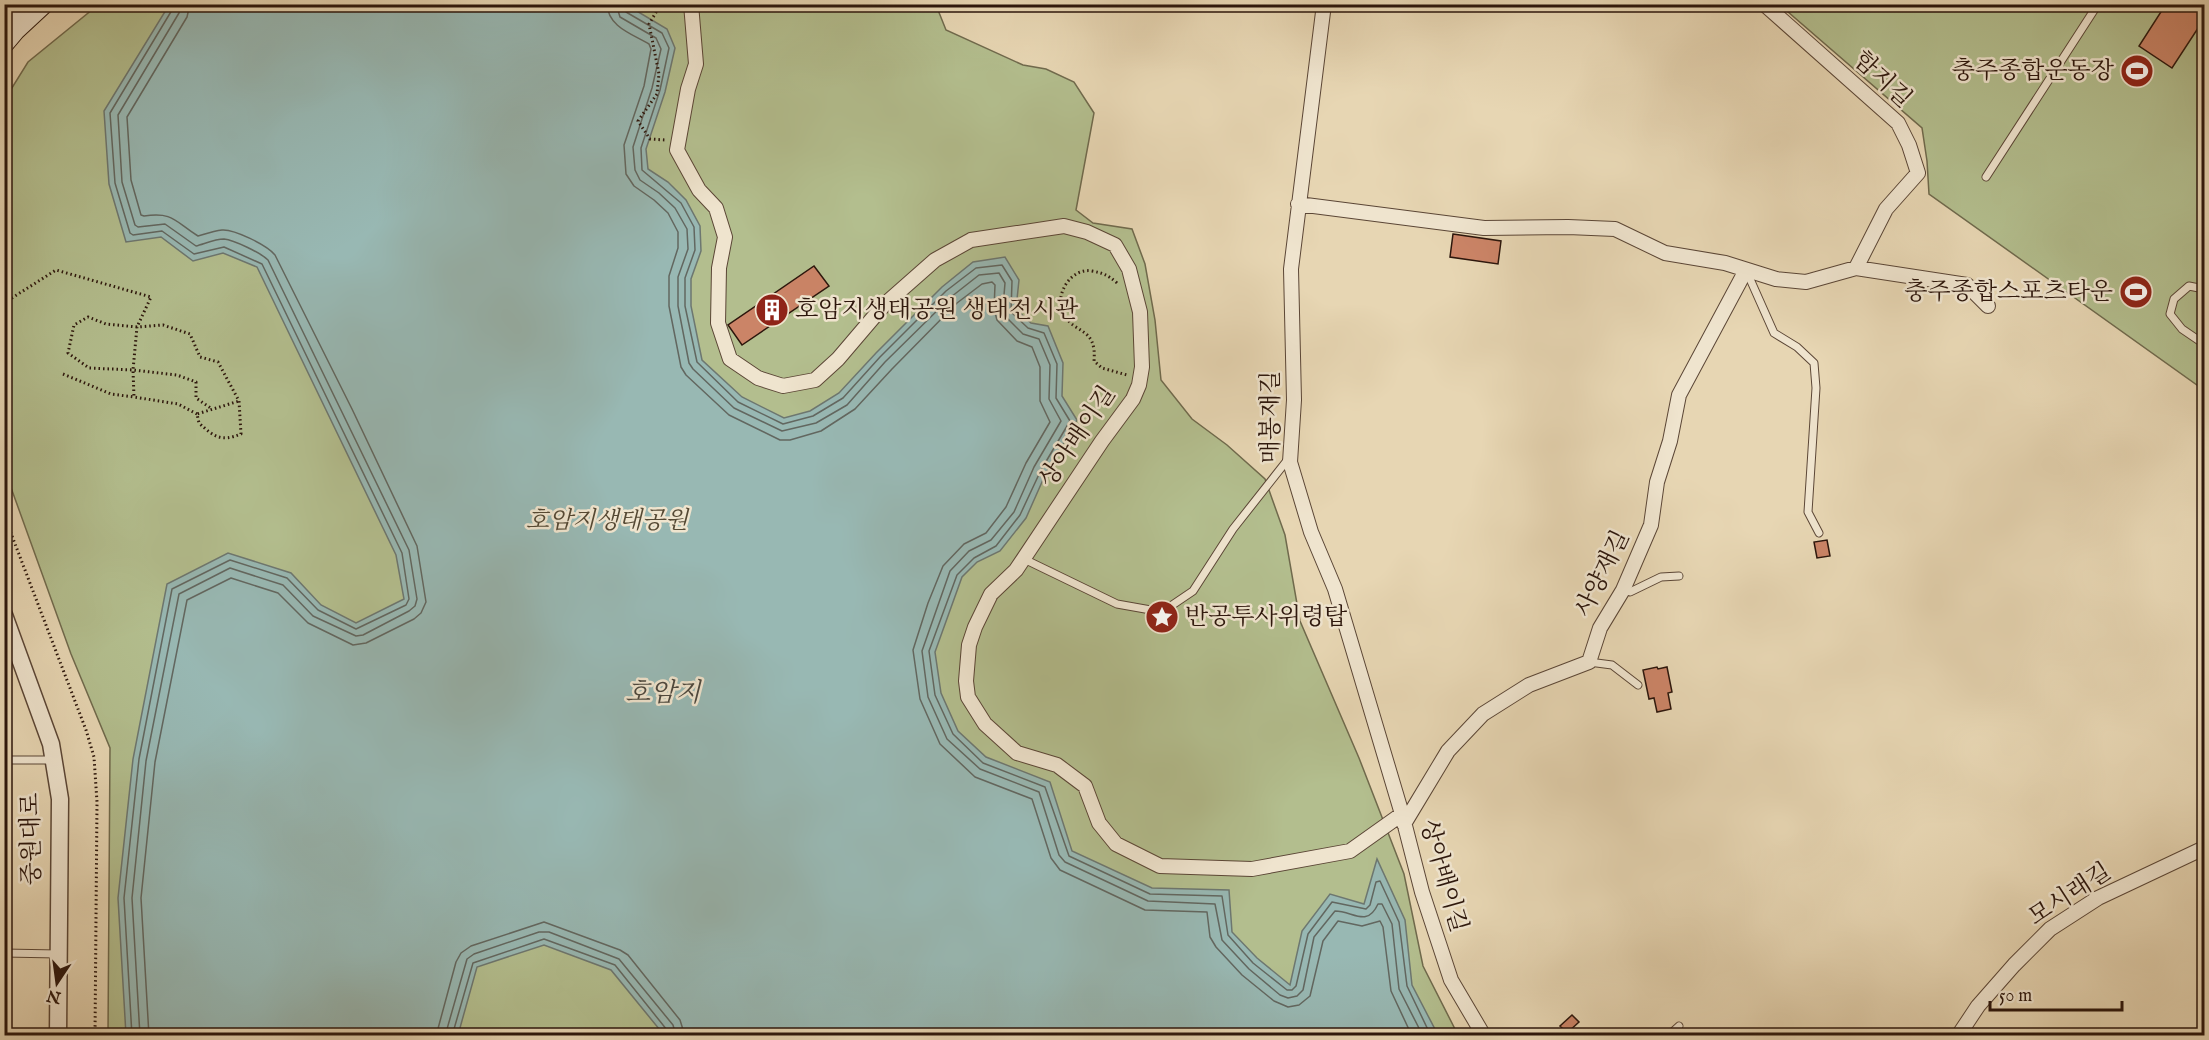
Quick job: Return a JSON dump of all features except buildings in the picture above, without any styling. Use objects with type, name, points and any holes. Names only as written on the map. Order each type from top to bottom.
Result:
[{"type":"main road","points":[[4,12],[28,4]]},
{"type":"main road","points":[[4,43],[43,4]]},
{"type":"street","name":"상아배이길","points":[[691,4],[696,64],[688,89],[677,150],[699,190],[716,208],[725,237],[718,268],[718,323],[730,359],[759,378],[783,386],[815,380],[838,359],[884,305],[926,267],[971,240],[1064,226],[1087,232],[1115,245],[1130,269],[1140,312],[1142,367],[1139,385],[1133,399],[1101,441],[1024,559],[991,594],[975,627],[969,645],[966,681],[968,697],[985,724],[1017,753],[1057,765],[1085,786],[1099,823],[1116,844],[1160,866],[1252,869],[1350,851],[1403,819],[1422,892],[1451,980],[1484,1035]]},
{"type":"street","name":"매봉재길","points":[[1324,4],[1291,269],[1294,400],[1290,462],[1311,532],[1335,589],[1403,819]]},
{"type":"street","name":"함지길","points":[[1764,4],[1898,123],[1910,145],[1918,173],[1886,209],[1857,268]]},
{"type":"street","points":[[1298,204],[1484,228],[1568,226],[1616,229],[1665,253],[1725,263],[1776,279],[1806,282],[1857,268],[1967,285],[1988,306]]},
{"type":"street","name":"사양재길","points":[[1589,662],[1600,628],[1623,590],[1651,525],[1657,482],[1670,441],[1679,395],[1746,270]]},
{"type":"street","name":"중원대로","points":[[4,615],[55,760],[60,799],[58,1035]]},
{"type":"street","points":[[1403,819],[1448,751],[1483,714],[1528,685],[1589,662]]},
{"type":"street","name":"모시래길","points":[[1958,1035],[1977,1006],[2050,929],[2098,898],[2205,848]]},
{"type":"lane","points":[[1986,177],[2098,4]]},
{"type":"lane","points":[[1746,270],[1774,333],[1797,347],[1814,363],[1816,388],[1808,513],[1819,533]]},
{"type":"lane","points":[[2205,288],[2189,286],[2174,299],[2170,314],[2182,329],[2205,344]]},
{"type":"lane","points":[[1024,559],[1117,604],[1162,612],[1193,591],[1233,529],[1290,456]]},
{"type":"lane","points":[[1623,590],[1630,592],[1661,577],[1679,576]]},
{"type":"lane","points":[[1589,662],[1612,665],[1638,685]]},
{"type":"lane","points":[[4,760],[55,760]]},
{"type":"lane","points":[[4,953],[58,954]]},
{"type":"lane","points":[[1668,1035],[1679,1026]]},
{"type":"path","points":[[661,4],[649,24],[659,74],[657,94],[638,121],[650,139],[666,140]]},
{"type":"path","points":[[4,303],[56,270],[151,297],[137,327],[133,370],[134,397]]},
{"type":"path","points":[[1125,290],[1107,274],[1085,270],[1070,278],[1060,304],[1066,319],[1088,334],[1095,348],[1094,361],[1102,368],[1133,376]]},
{"type":"path","points":[[197,414],[199,423],[212,435],[228,439],[241,434],[238,401],[218,362],[200,357],[190,334],[163,326],[137,327],[106,324],[88,317],[74,325],[68,353],[89,368],[177,375],[196,382],[196,398],[212,409]]},
{"type":"path","points":[[63,374],[111,394],[178,404],[197,414],[238,401]]},
{"type":"green space","name":"호암지","points":[[98,5],[936,5],[946,30],[1023,65],[1046,69],[1074,82],[1094,113],[1076,210],[1093,223],[1132,229],[1145,264],[1155,320],[1161,380],[1192,419],[1227,445],[1265,479],[1285,535],[1300,621],[1359,758],[1404,874],[1423,966],[1458,1035],[108,1035],[110,748],[71,654],[5,471],[5,99],[28,62]]},
{"type":"green space","name":"충주종합스포츠타운","points":[[1780,5],[2204,5],[2204,390],[1929,194],[1922,128]]},
{"type":"water","name":"호암지","points":[[625,4],[667,29],[675,48],[665,92],[646,149],[648,169],[668,182],[686,200],[700,226],[701,251],[691,279],[691,306],[702,360],[742,397],[784,418],[810,411],[839,393],[942,287],[973,262],[1005,257],[1019,280],[1016,309],[1031,323],[1048,326],[1063,363],[1062,396],[1077,420],[1046,473],[1026,518],[1000,551],[977,562],[962,577],[935,652],[941,693],[958,731],[986,757],[1050,782],[1072,851],[1152,888],[1229,890],[1232,932],[1257,958],[1290,985],[1302,931],[1330,894],[1364,904],[1377,859],[1405,920],[1412,985],[1438,1035],[664,1035],[611,970],[544,945],[477,967],[458,1035],[126,1035],[118,898],[133,759],[167,584],[228,553],[291,573],[321,605],[356,623],[404,599],[396,555],[257,267],[223,253],[193,261],[161,237],[126,242],[109,184],[104,111],[169,5]]},
{"type":"place","name":"충주종합운동장","points":[[2137,71]]},
{"type":"place","name":"충주종합스포츠타운","points":[[2136,292]]},
{"type":"place","name":"호암지생태공원 생태전시관","points":[[772,310]]},
{"type":"place","name":"반공투사위령탑","points":[[1162,617]]},
{"type":"park label","name":"호암지생태공원","points":[[607,521]]}]
